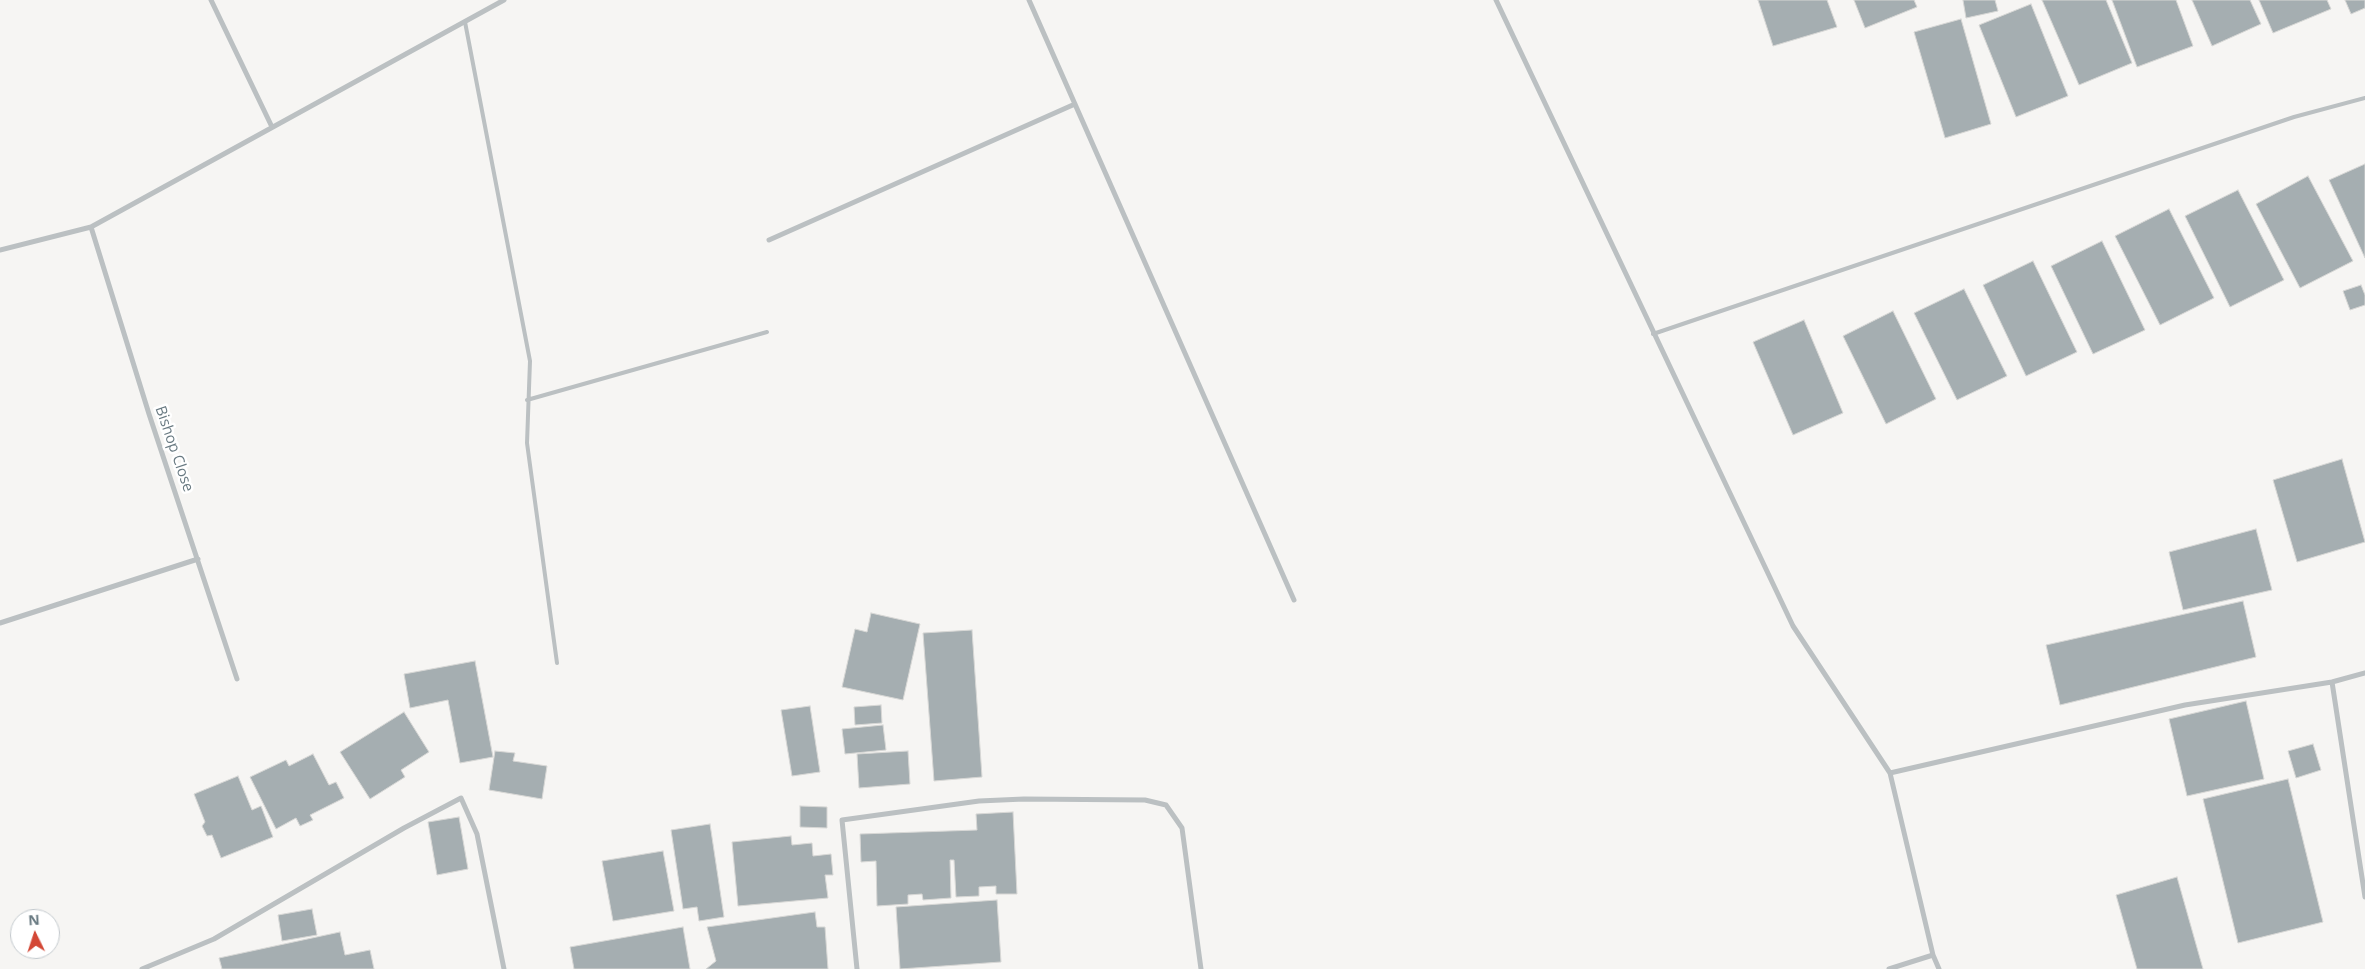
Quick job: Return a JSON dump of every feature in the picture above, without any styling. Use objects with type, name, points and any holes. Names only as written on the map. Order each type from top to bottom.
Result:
[{"type":"street","points":[[212,0],[272,128]]},
{"type":"street","points":[[0,250],[91,227],[504,0]]},
{"type":"street","points":[[1029,0],[1294,600]]},
{"type":"street","points":[[1496,0],[1793,626],[1890,773],[1933,956],[1939,969]]},
{"type":"street","points":[[769,240],[1075,104]]},
{"type":"street","name":"Bishop Close","points":[[91,227],[149,414],[237,679]]},
{"type":"street","points":[[0,623],[198,559]]},
{"type":"street","points":[[1890,773],[2185,705],[2332,682],[2365,673]]},
{"type":"street","points":[[2332,682],[2365,897]]},
{"type":"street","points":[[142,969],[214,939],[404,828],[462,798],[477,834],[504,969]]},
{"type":"street","points":[[857,969],[842,820],[978,801],[1033,799],[1146,800],[1166,805],[1182,828],[1201,969]]},
{"type":"street","points":[[1889,969],[1933,956]]},
{"type":"lane","points":[[465,22],[530,361],[526,443],[557,663]]},
{"type":"lane","points":[[1653,334],[2294,117],[2365,98]]},
{"type":"lane","points":[[527,400],[767,332]]},
{"type":"building","points":[[1758,0],[1827,0],[1837,27],[1773,46]]},
{"type":"building","points":[[1854,0],[1914,0],[1917,7],[1865,28]]},
{"type":"building","points":[[1963,0],[1995,0],[1998,11],[1966,18]]},
{"type":"building","points":[[2042,0],[2106,0],[2132,63],[2079,85]]},
{"type":"building","points":[[2112,0],[2176,0],[2193,46],[2137,67]]},
{"type":"building","points":[[2192,0],[2250,0],[2261,24],[2212,46]]},
{"type":"building","points":[[2259,0],[2327,0],[2331,9],[2273,33]]},
{"type":"building","points":[[2345,0],[2365,0],[2365,8],[2351,14]]},
{"type":"building","points":[[2031,4],[2068,96],[2016,117],[1979,25]]},
{"type":"building","points":[[1961,19],[1991,124],[1945,138],[1914,32]]},
{"type":"building","points":[[2365,164],[2365,258],[2329,180]]},
{"type":"building","points":[[2308,176],[2353,261],[2300,288],[2256,204]]},
{"type":"building","points":[[2238,190],[2284,280],[2230,307],[2185,216]]},
{"type":"building","points":[[2169,209],[2214,298],[2160,325],[2115,236]]},
{"type":"building","points":[[2102,241],[2145,330],[2093,354],[2051,266]]},
{"type":"building","points":[[2033,261],[2077,352],[2026,376],[1983,285]]},
{"type":"building","points":[[2361,285],[2365,295],[2365,305],[2350,310],[2343,291]]},
{"type":"building","points":[[1964,289],[2007,376],[1957,400],[1914,313]]},
{"type":"building","points":[[1893,311],[1936,399],[1886,424],[1843,336]]},
{"type":"building","points":[[1804,320],[1843,413],[1793,435],[1753,342]]},
{"type":"building","points":[[2342,459],[2365,542],[2297,562],[2273,480]]},
{"type":"building","points":[[2256,529],[2272,590],[2183,610],[2169,552]]},
{"type":"building","points":[[2243,601],[2256,657],[2060,705],[2046,645]]},
{"type":"building","points":[[871,613],[920,624],[903,700],[842,687],[855,629],[867,632]]},
{"type":"building","points":[[972,630],[982,777],[934,781],[923,633]]},
{"type":"building","points":[[475,661],[493,757],[460,763],[448,700],[410,708],[404,674]]},
{"type":"building","points":[[2246,701],[2264,779],[2187,796],[2169,719]]},
{"type":"building","points":[[881,705],[882,723],[855,725],[854,707]]},
{"type":"building","points":[[810,706],[820,772],[792,776],[781,710]]},
{"type":"building","points":[[404,712],[429,752],[401,770],[405,777],[370,799],[340,752]]},
{"type":"building","points":[[883,725],[886,750],[845,754],[842,729]]},
{"type":"building","points":[[2313,744],[2321,770],[2296,778],[2288,751]]},
{"type":"building","points":[[495,751],[515,753],[513,761],[547,766],[542,799],[489,790]]},
{"type":"building","points":[[908,751],[910,784],[859,788],[857,754]]},
{"type":"building","points":[[313,754],[329,785],[336,782],[344,798],[310,815],[313,820],[300,826],[296,818],[276,829],[250,777],[286,760],[289,766]]},
{"type":"building","points":[[238,776],[252,810],[261,806],[273,837],[221,858],[212,835],[207,836],[202,826],[205,822],[194,794]]},
{"type":"building","points":[[2288,779],[2323,922],[2238,943],[2203,799]]},
{"type":"building","points":[[800,806],[827,807],[827,828],[800,827]]},
{"type":"building","points":[[1013,812],[1017,894],[996,894],[996,886],[979,887],[979,896],[956,897],[954,860],[950,860],[951,898],[923,900],[922,894],[908,895],[908,904],[877,906],[876,861],[861,862],[860,834],[977,830],[976,814]]},
{"type":"building","points":[[459,817],[468,869],[437,875],[428,822]]},
{"type":"building","points":[[710,824],[724,917],[699,921],[697,907],[683,909],[671,830]]},
{"type":"building","points":[[791,836],[792,845],[812,843],[813,856],[831,854],[833,875],[825,875],[828,898],[738,906],[732,842]]},
{"type":"building","points":[[663,851],[674,911],[613,921],[602,861]]},
{"type":"building","points":[[2177,877],[2203,969],[2137,969],[2116,895]]},
{"type":"building","points":[[997,900],[1001,962],[900,969],[896,907]]},
{"type":"building","points":[[312,909],[317,935],[282,941],[278,915]]},
{"type":"building","points":[[815,912],[817,927],[825,927],[828,969],[706,969],[716,961],[707,927]]},
{"type":"building","points":[[683,927],[690,969],[574,969],[570,947]]},
{"type":"building","points":[[340,932],[345,955],[370,950],[374,969],[222,969],[219,958]]}]
